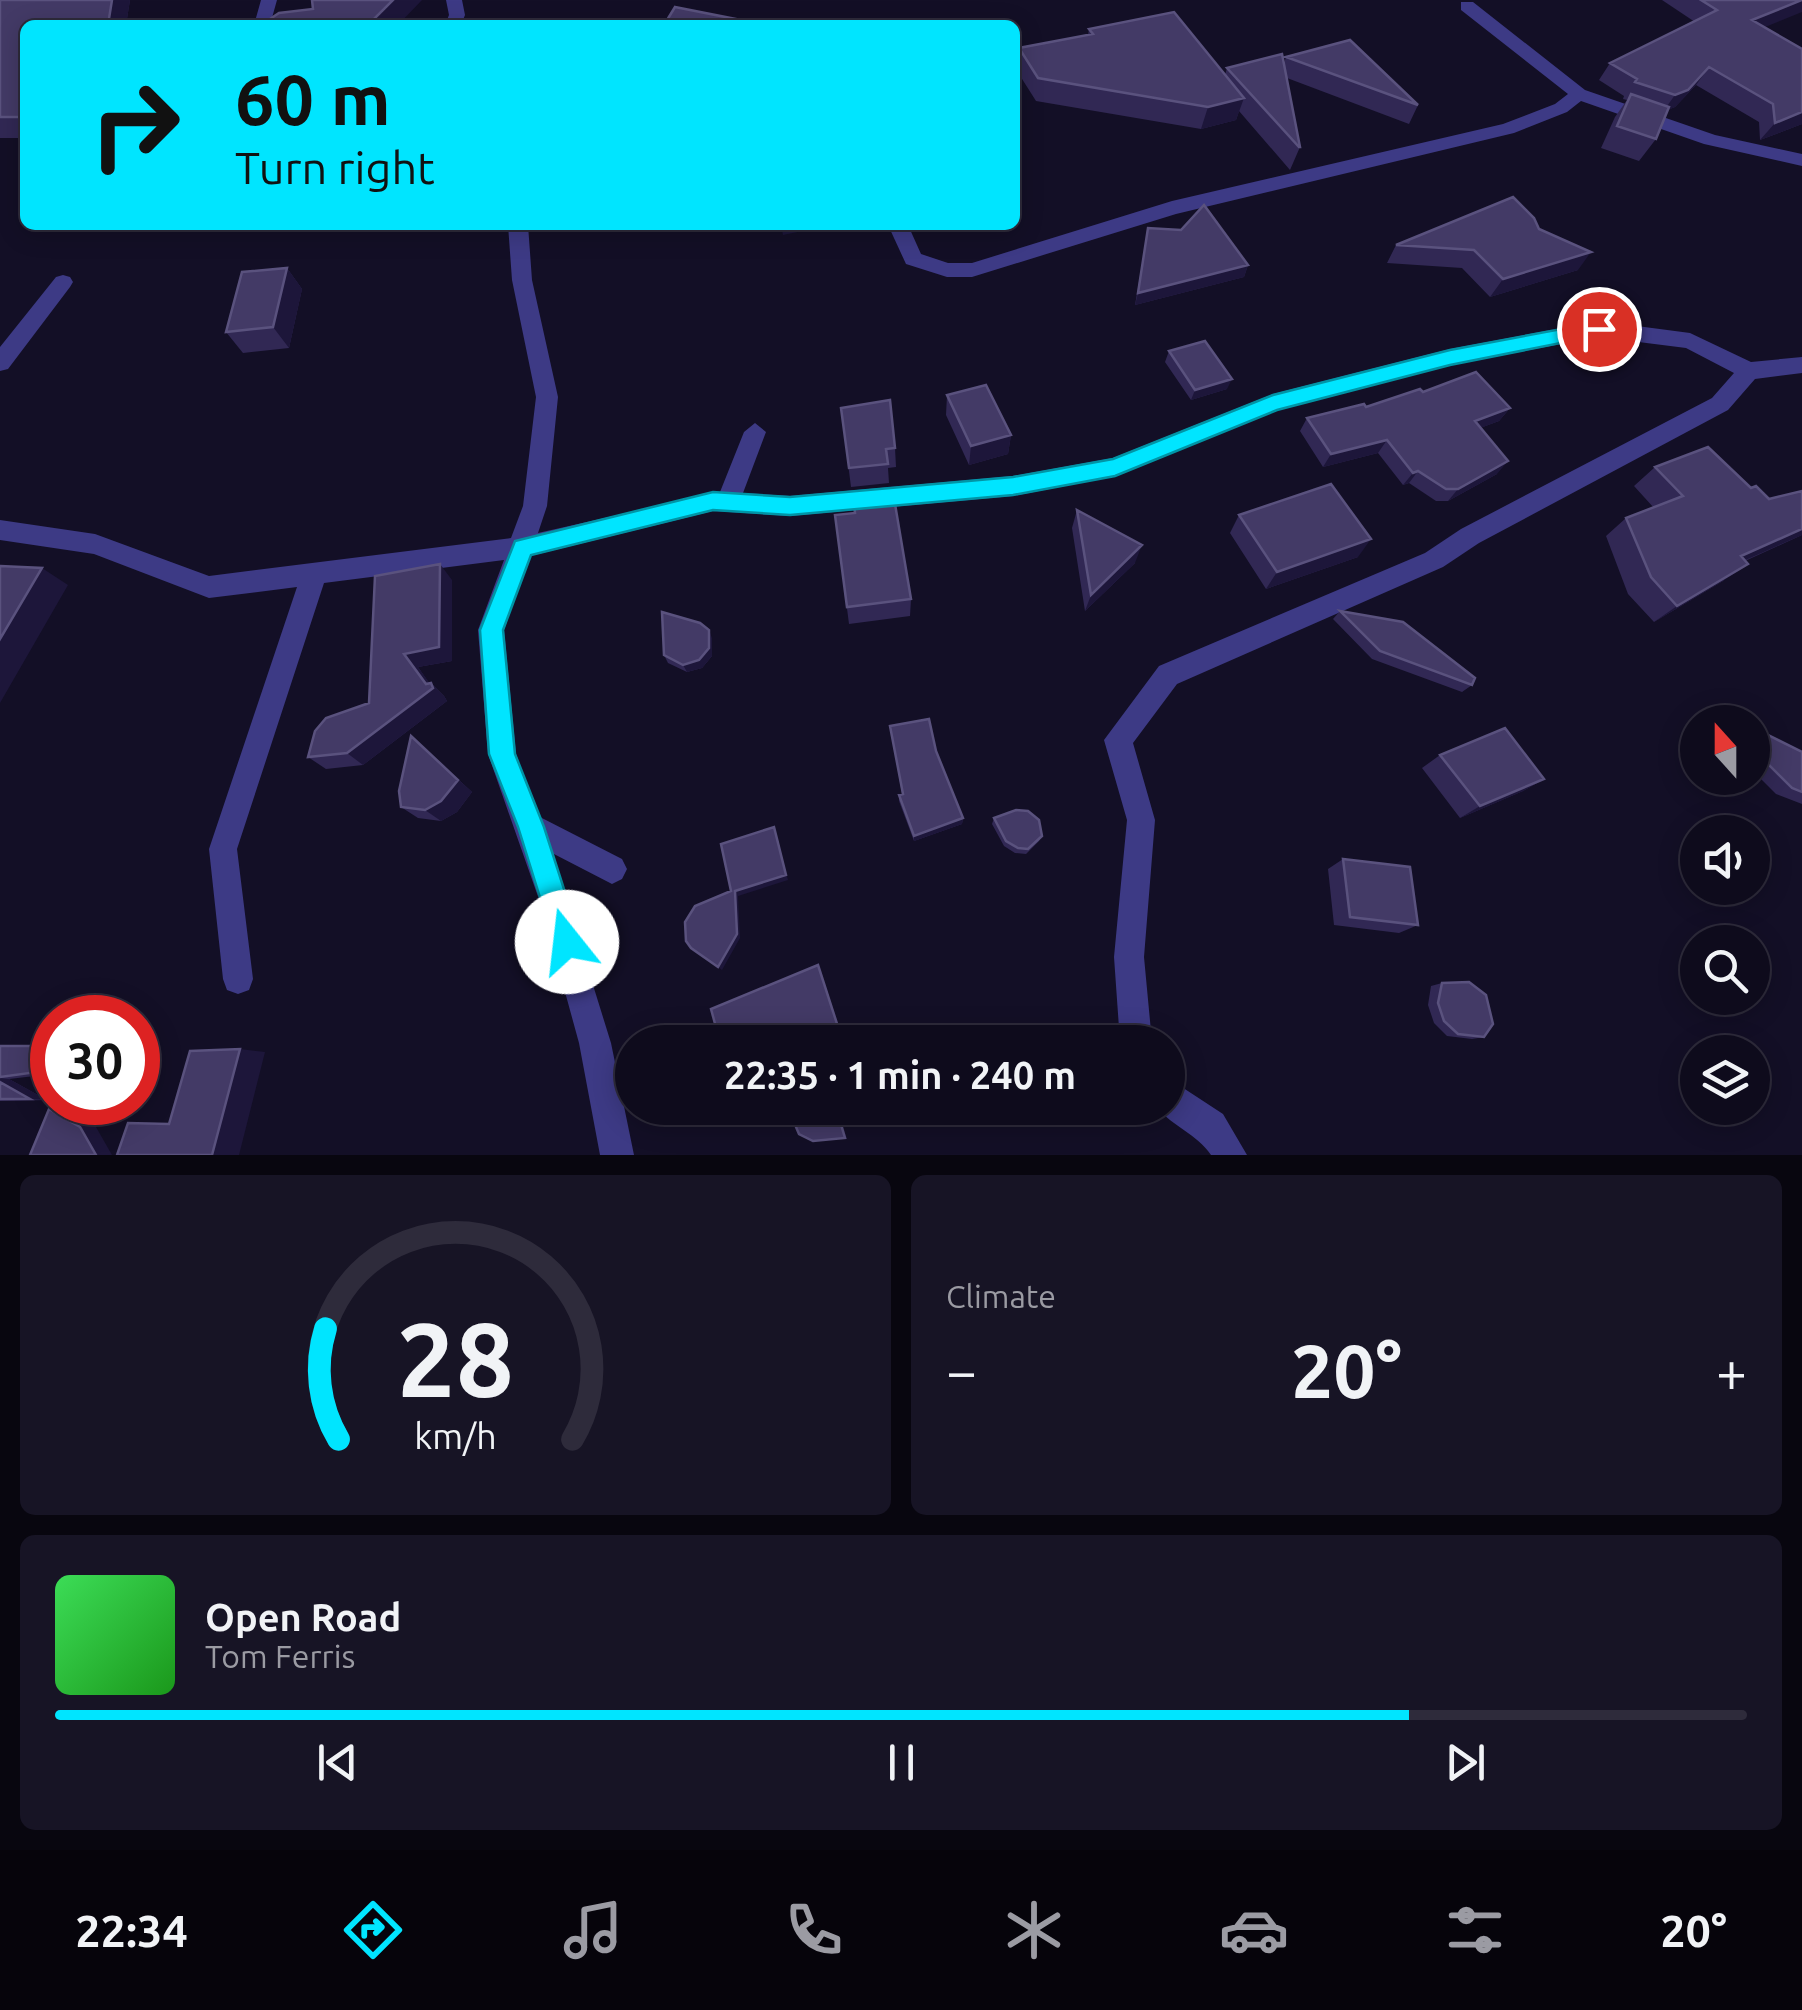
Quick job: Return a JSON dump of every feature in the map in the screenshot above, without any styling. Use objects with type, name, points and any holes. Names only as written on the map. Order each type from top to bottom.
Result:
[{"type":"street","points":[[1467,6],[1578,94],[1712,140],[1802,160]]},
{"type":"street","points":[[900,230],[913,259],[947,270],[972,270],[1172,208],[1392,153],[1507,130],[1561,108],[1578,94]]},
{"type":"street","points":[[518,230],[522,280],[547,397],[535,506],[491,630],[502,754],[531,827],[595,1042],[618,1155]]},
{"type":"street","points":[[0,362],[63,282]]},
{"type":"street","points":[[0,530],[95,544],[210,586],[522,547],[713,501],[790,506],[1013,486],[1115,467],[1273,403],[1450,357],[1599,329],[1690,341],[1749,370],[1802,365]]},
{"type":"street","points":[[1135,1025],[1129,956],[1141,820],[1118,740],[1168,675],[1434,560],[1470,536],[1720,404],[1749,370]]},
{"type":"street","points":[[728,502],[755,432]]},
{"type":"street","points":[[238,979],[223,849],[314,574]]},
{"type":"street","points":[[531,827],[612,869]]},
{"type":"street","points":[[1185,1111],[1211,1126],[1230,1155]]},
{"type":"building","points":[[0,0],[112,0],[109,20],[20,20],[20,117],[0,117]]},
{"type":"building","points":[[312,0],[393,0],[373,20],[268,20],[279,13],[313,9]]},
{"type":"building","points":[[1701,0],[1802,0],[1752,20],[1802,49],[1802,112],[1775,123],[1773,104],[1709,67],[1688,90],[1675,95],[1635,82],[1637,79],[1610,63],[1717,10]]},
{"type":"building","points":[[675,7],[741,20],[667,20]]},
{"type":"building","points":[[1174,12],[1244,98],[1208,107],[1038,78],[1020,50],[1093,34],[1089,29]]},
{"type":"building","points":[[1350,40],[1418,105],[1286,57]]},
{"type":"building","points":[[1282,54],[1300,147],[1227,68]]},
{"type":"building","points":[[1631,94],[1669,107],[1656,139],[1617,126]]},
{"type":"building","points":[[1513,197],[1534,218],[1539,229],[1591,252],[1503,279],[1474,250],[1396,245]]},
{"type":"building","points":[[1204,205],[1248,265],[1138,293],[1148,228],[1181,230]]},
{"type":"building","points":[[287,268],[273,327],[226,332],[242,272]]},
{"type":"building","points":[[1205,341],[1232,379],[1195,390],[1169,351]]},
{"type":"building","points":[[1476,372],[1510,408],[1475,421],[1508,461],[1458,489],[1446,489],[1418,471],[1413,473],[1387,440],[1331,454],[1307,418],[1364,404],[1366,407],[1420,389],[1423,392]]},
{"type":"building","points":[[986,385],[1011,435],[971,446],[947,395]]},
{"type":"building","points":[[890,400],[895,448],[886,449],[888,464],[849,468],[841,408]]},
{"type":"building","points":[[1708,447],[1751,488],[1756,486],[1769,499],[1802,491],[1802,529],[1741,556],[1748,564],[1677,606],[1651,577],[1626,518],[1683,496],[1655,467]]},
{"type":"building","points":[[1331,484],[1371,539],[1277,572],[1239,515]]},
{"type":"building","points":[[893,492],[911,599],[847,607],[835,515],[855,513],[853,496]]},
{"type":"building","points":[[1077,510],[1142,545],[1091,595]]},
{"type":"building","points":[[440,564],[439,647],[404,654],[433,688],[347,753],[308,757],[315,731],[326,718],[369,703],[375,576]]},
{"type":"building","points":[[0,566],[42,568],[0,639]]},
{"type":"building","points":[[1340,611],[1403,622],[1475,678],[1472,685],[1380,651]]},
{"type":"building","points":[[662,612],[700,623],[709,630],[709,648],[699,660],[683,665],[664,655]]},
{"type":"building","points":[[929,719],[936,751],[963,818],[914,836],[899,795],[903,794],[890,726]]},
{"type":"building","points":[[1505,728],[1544,779],[1480,806],[1440,755]]},
{"type":"building","points":[[411,736],[458,780],[441,801],[425,810],[401,807],[399,791]]},
{"type":"building","points":[[1770,736],[1802,752],[1802,792],[1792,788],[1770,766]]},
{"type":"building","points":[[1016,810],[1028,811],[1039,820],[1042,836],[1028,849],[1006,841],[994,818]]},
{"type":"building","points":[[774,827],[786,875],[735,891],[737,934],[718,967],[691,948],[686,941],[685,922],[695,906],[731,891],[721,844]]},
{"type":"building","points":[[1343,859],[1410,867],[1418,925],[1350,917]]},
{"type":"building","points":[[818,965],[837,1025],[715,1025],[711,1009]]},
{"type":"building","points":[[1469,982],[1486,995],[1493,1024],[1484,1037],[1458,1034],[1444,1021],[1438,1003],[1442,983]]},
{"type":"building","points":[[0,1046],[30,1046],[30,1073],[0,1077]]},
{"type":"building","points":[[240,1049],[212,1155],[117,1155],[127,1125],[169,1124],[190,1051]]},
{"type":"building","points":[[0,1082],[30,1099],[0,1099]]},
{"type":"building","points":[[42,1125],[77,1125],[96,1155],[30,1155]]},
{"type":"building","points":[[795,1125],[841,1125],[845,1138],[813,1141],[799,1134]]},
{"type":"route","points":[[567,942],[531,827],[502,754],[491,630],[522,547],[713,501],[790,506],[1013,486],[1115,467],[1273,403],[1450,357],[1599,329]]}]
